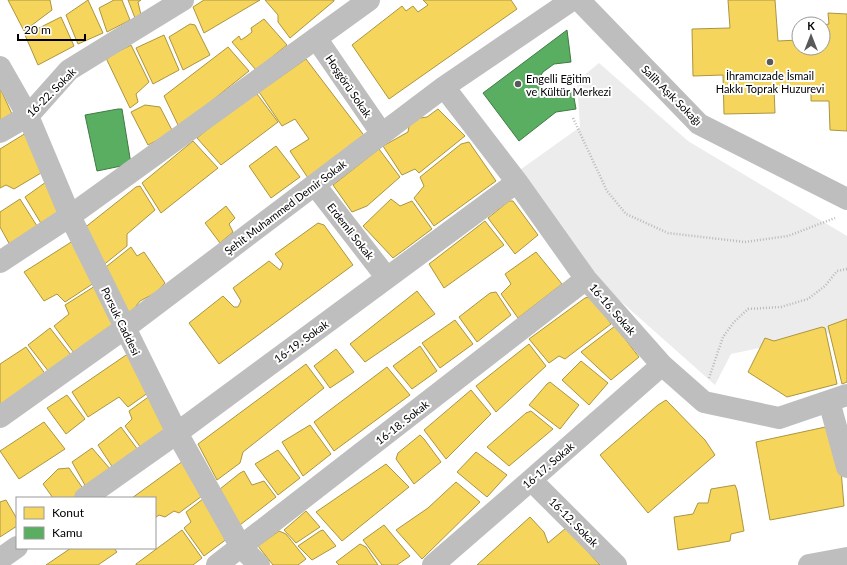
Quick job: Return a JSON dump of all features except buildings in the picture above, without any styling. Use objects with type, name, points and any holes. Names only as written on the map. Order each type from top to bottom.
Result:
[{"type":"street","name":"16-22. Sokak","points":[[0,132],[28,116],[69,70],[183,0]]},
{"type":"street","points":[[0,262],[70,216],[370,0]]},
{"type":"street","name":"Şehit Muhammed Demir Sokak","points":[[0,417],[125,328],[444,87],[572,0]]},
{"type":"street","name":"Salih Aşık Sokağı","points":[[579,0],[699,124],[843,208]]},
{"type":"street","name":"Hoşgörü Sokak","points":[[316,38],[382,134]]},
{"type":"street","name":"Porsuk Caddesi","points":[[0,67],[28,116],[70,216],[177,433],[241,547],[259,565]]},
{"type":"street","name":"16-16. Sokak","points":[[444,87],[517,182],[586,279],[662,365],[704,402],[779,418],[838,398]]},
{"type":"street","name":"16-19. Sokak","points":[[86,497],[177,433],[517,182]]},
{"type":"street","name":"Erdemli Sokak","points":[[315,185],[387,278]]},
{"type":"street","name":"16-18. Sokak","points":[[217,565],[586,279]]},
{"type":"street","name":"16-17. Sokak","points":[[433,565],[662,365]]},
{"type":"street","points":[[838,398],[847,467]]},
{"type":"street","name":"16-12. Sokak","points":[[531,480],[616,565]]},
{"type":"street","points":[[0,559],[16,548]]},
{"type":"street","points":[[809,565],[847,558]]},
{"type":"path","points":[[573,118],[607,190],[626,214],[668,233],[745,242],[788,236],[843,208]]},
{"type":"path","points":[[708,379],[723,336],[734,322],[748,309],[781,307],[808,300],[825,286],[836,271],[847,269]]},
{"type":"shaded area","points":[[599,63],[688,141],[847,236],[847,329],[731,354],[715,385],[608,290],[517,172],[580,127],[577,81]]},
{"type":"place","name":"İhramcızade İsmail Hakkı Toprak Huzurevi","points":[[770,62]]},
{"type":"place","name":"Engelli Eğitim ve Kültür Merkezi","points":[[518,84]]}]
